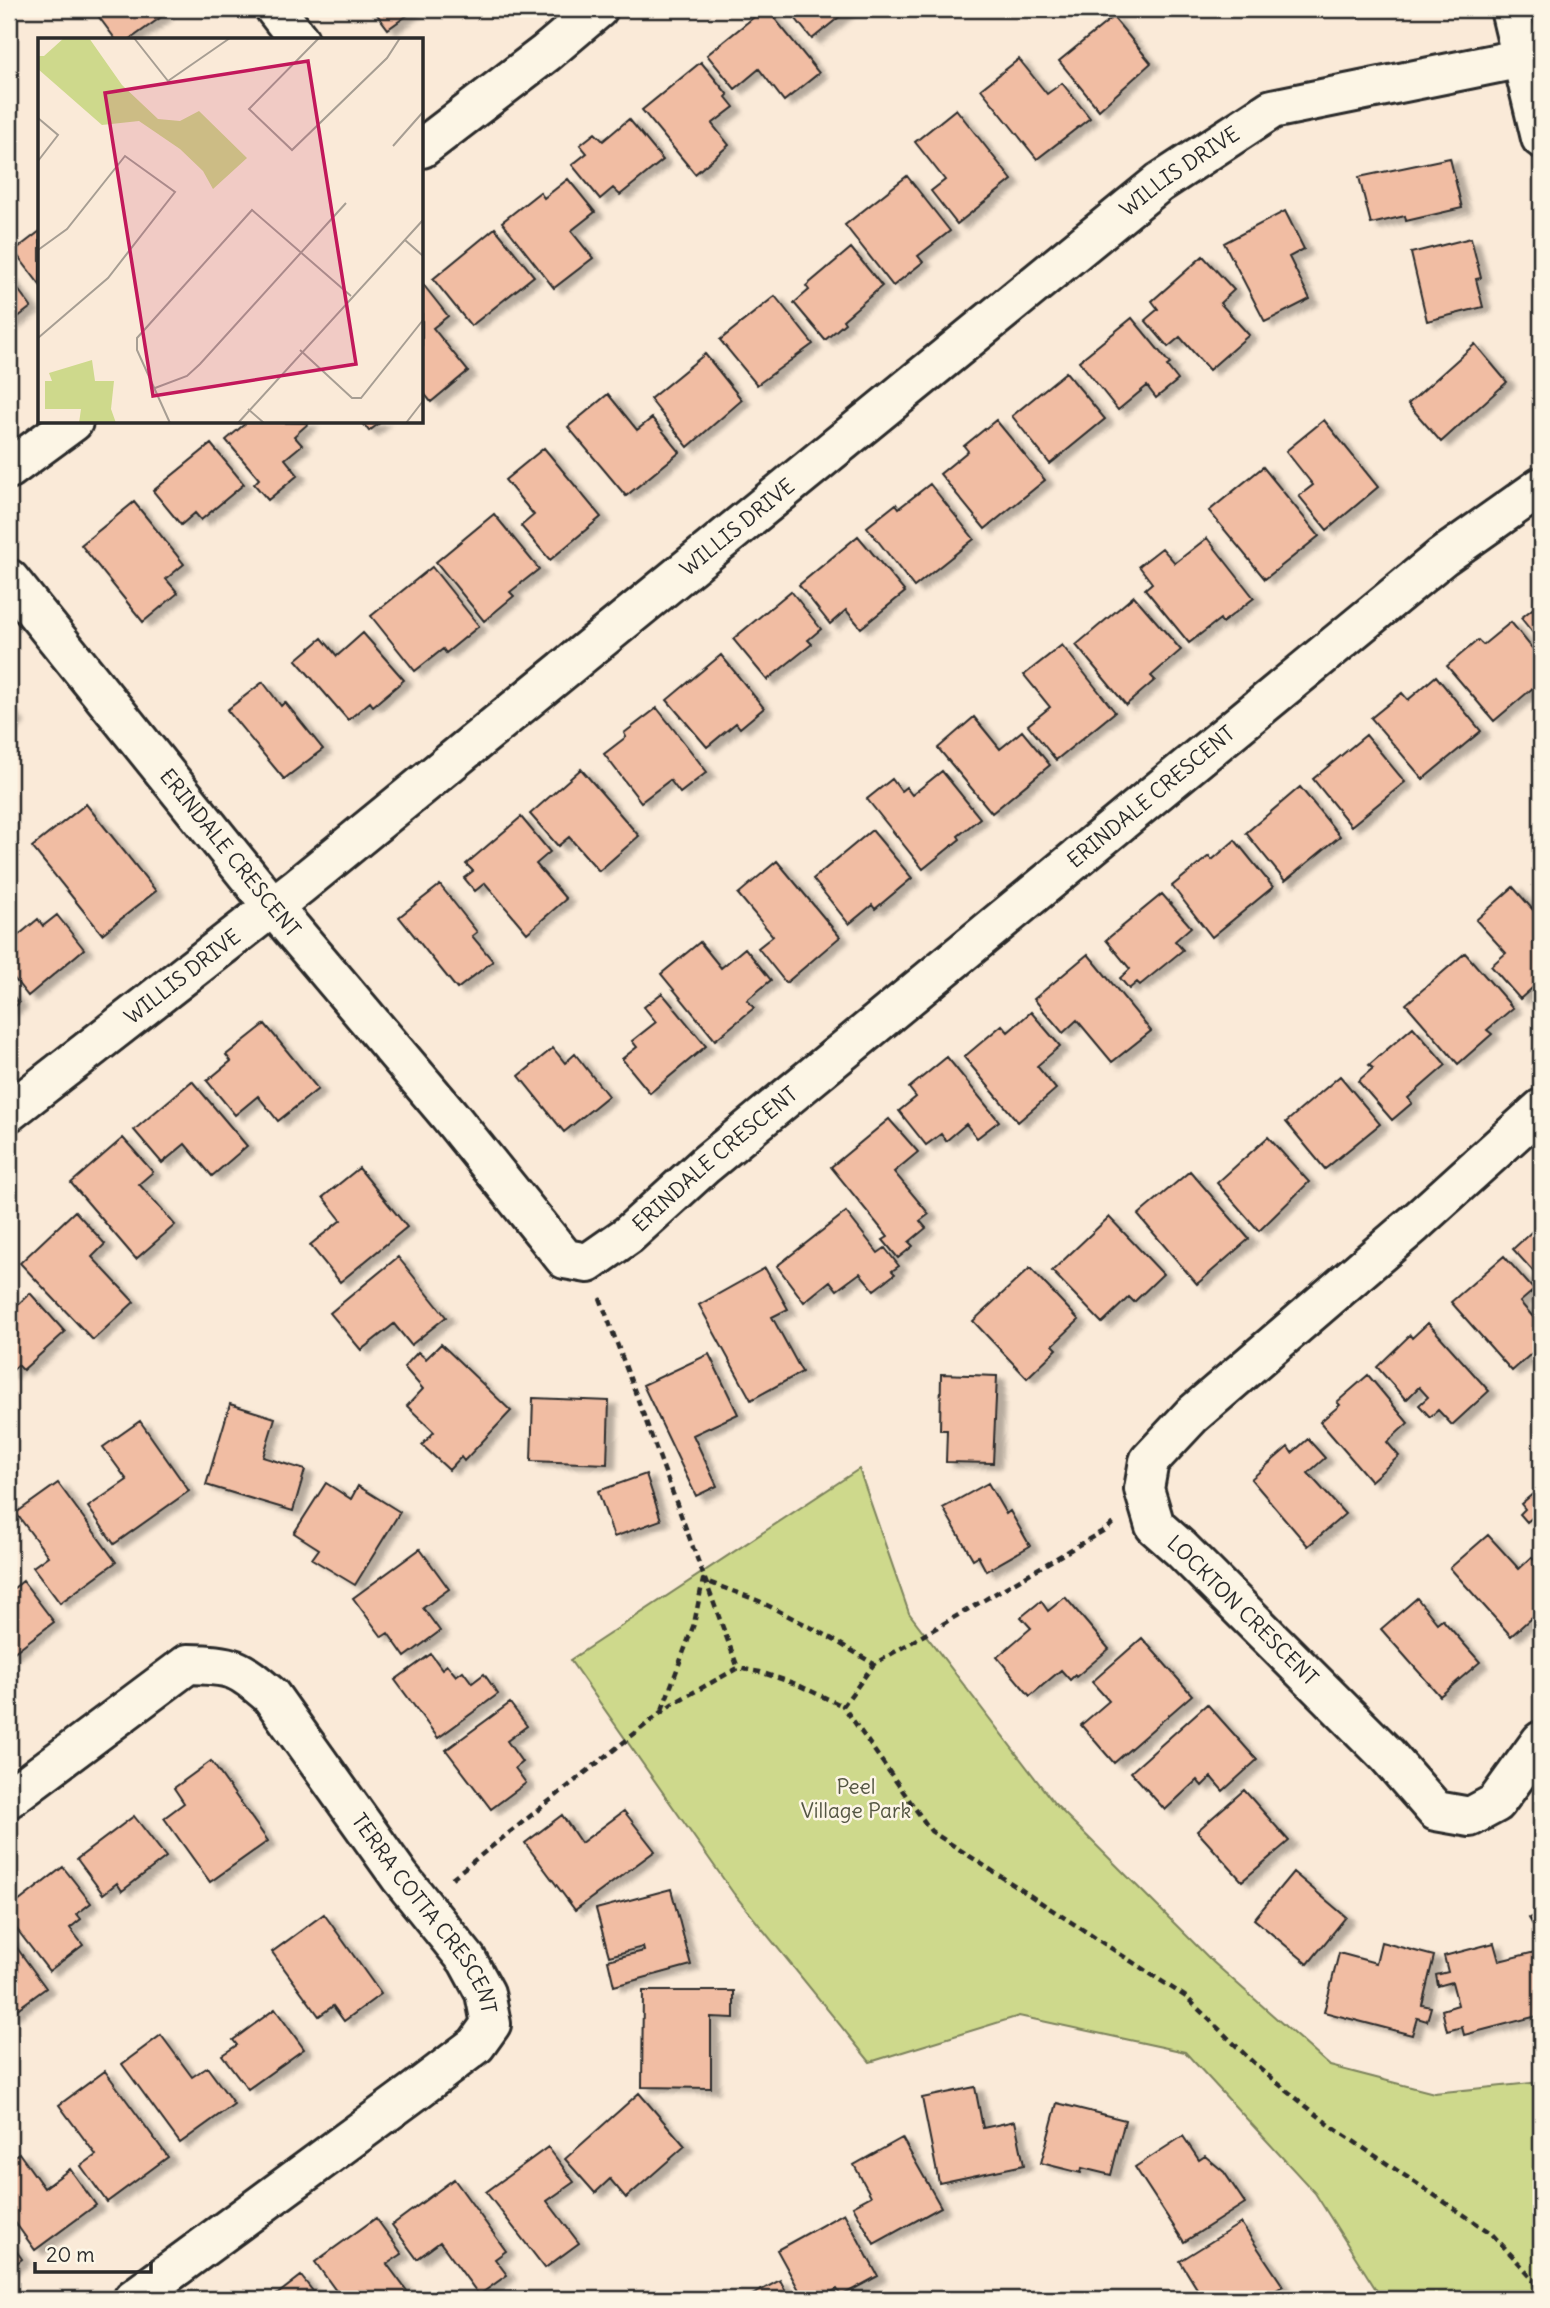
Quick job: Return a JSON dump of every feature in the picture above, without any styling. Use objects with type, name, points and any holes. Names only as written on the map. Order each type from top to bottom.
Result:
[{"type":"street","points":[[275,9],[297,38]]},
{"type":"street","points":[[424,146],[598,9]]},
{"type":"street","points":[[1510,9],[1541,138]]},
{"type":"street","name":"WILLIS DRIVE","points":[[9,1112],[273,907],[1159,183],[1272,109],[1523,58]]},
{"type":"street","points":[[9,469],[71,424]]},
{"type":"street","name":"ERINDALE CRESCENT","points":[[9,579],[273,907],[449,1115],[565,1259],[589,1263],[628,1235],[716,1156],[1442,557],[1541,487]]},
{"type":"street","points":[[1144,1489],[1149,1461],[1192,1415],[1414,1224],[1541,1109]]},
{"type":"street","name":"LOCKTON CRESCENT","points":[[1144,1489],[1155,1526],[1387,1755],[1436,1811],[1470,1817],[1496,1804],[1541,1741]]},
{"type":"street","name":"TERRA COTTA CRESCENT","points":[[9,1798],[188,1664],[224,1665],[246,1674],[271,1696],[420,1903],[467,1960],[485,1993],[491,2024],[475,2045],[133,2299]]},
{"type":"path","points":[[589,1263],[703,1580],[738,1668]]},
{"type":"path","points":[[843,1706],[874,1664],[1108,1528],[1144,1489]]},
{"type":"path","points":[[703,1580],[759,1601],[822,1633],[874,1664]]},
{"type":"path","points":[[661,1713],[694,1624],[703,1580]]},
{"type":"path","points":[[420,1903],[661,1713],[738,1668],[796,1684],[843,1706],[931,1832],[1186,1997],[1270,2077],[1332,2127],[1491,2233],[1541,2287]]},
{"type":"path","points":[[1531,2277],[1541,2298]]},
{"type":"green space","name":"Peel Village Park","points":[[859,1469],[909,1613],[1054,1803],[1213,1962],[1330,2066],[1434,2093],[1541,2082],[1541,2299],[1382,2299],[1315,2193],[1185,2052],[1019,2016],[870,2062],[734,1894],[570,1660]]},
{"type":"building","points":[[93,9],[159,9],[164,15],[132,38],[115,38]]},
{"type":"building","points":[[373,9],[416,9],[388,29]]},
{"type":"building","points":[[767,9],[819,73],[784,101],[759,69],[735,89],[707,55]]},
{"type":"building","points":[[788,9],[849,9],[812,39]]},
{"type":"building","points":[[1113,17],[1151,63],[1099,110],[1059,61]]},
{"type":"building","points":[[1019,59],[1047,94],[1062,83],[1090,118],[1037,159],[981,89]]},
{"type":"building","points":[[701,62],[728,95],[726,97],[734,107],[712,124],[729,145],[695,174],[642,110]]},
{"type":"building","points":[[956,109],[1012,180],[957,224],[931,191],[945,180],[915,142]]},
{"type":"building","points":[[629,119],[663,160],[620,195],[613,188],[600,199],[572,165],[587,153],[580,145],[595,133],[603,141]]},
{"type":"building","points":[[1450,158],[1462,208],[1406,221],[1405,216],[1371,224],[1359,177]]},
{"type":"building","points":[[907,176],[950,231],[918,256],[923,262],[893,286],[845,225]]},
{"type":"building","points":[[568,179],[595,212],[571,231],[593,258],[554,288],[502,222],[540,192],[544,198]]},
{"type":"building","points":[[1285,211],[1304,249],[1289,257],[1310,299],[1265,322],[1224,243]]},
{"type":"building","points":[[495,228],[534,276],[471,326],[433,279]]},
{"type":"building","points":[[38,233],[38,282],[14,251]]},
{"type":"building","points":[[1471,238],[1481,278],[1476,279],[1483,307],[1427,321],[1411,253]]},
{"type":"building","points":[[851,248],[882,286],[843,320],[845,323],[825,340],[794,303],[809,290],[806,286]]},
{"type":"building","points":[[1203,256],[1234,290],[1220,303],[1249,335],[1209,370],[1180,337],[1168,347],[1145,320],[1158,309],[1152,301]]},
{"type":"building","points":[[9,277],[31,307],[9,324]]},
{"type":"building","points":[[424,286],[448,316],[433,328],[468,371],[431,402],[424,393]]},
{"type":"building","points":[[775,296],[813,344],[757,385],[720,340]]},
{"type":"building","points":[[1132,318],[1170,364],[1167,366],[1178,380],[1156,398],[1147,386],[1118,410],[1079,361]]},
{"type":"building","points":[[1475,344],[1507,382],[1441,442],[1408,404]]},
{"type":"building","points":[[705,354],[742,400],[688,447],[650,399]]},
{"type":"building","points":[[1066,372],[1105,419],[1050,464],[1012,416]]},
{"type":"building","points":[[608,394],[637,430],[652,418],[680,452],[626,496],[568,427]]},
{"type":"building","points":[[996,420],[1045,480],[985,529],[940,474],[968,451],[964,446]]},
{"type":"building","points":[[1324,420],[1378,487],[1327,530],[1299,496],[1313,485],[1286,451]]},
{"type":"building","points":[[245,424],[308,424],[294,436],[302,445],[285,459],[298,475],[268,500],[254,484],[259,479],[226,440]]},
{"type":"building","points":[[364,424],[378,424],[369,431]]},
{"type":"building","points":[[211,444],[244,484],[201,520],[195,513],[181,525],[153,491]]},
{"type":"building","points":[[544,448],[601,517],[550,560],[521,526],[534,515],[505,480]]},
{"type":"building","points":[[1263,467],[1319,536],[1265,579],[1209,511]]},
{"type":"building","points":[[930,484],[974,539],[914,587],[867,527],[896,504],[899,508]]},
{"type":"building","points":[[134,502],[184,564],[166,579],[178,593],[143,622],[81,545]]},
{"type":"building","points":[[494,514],[539,569],[510,592],[514,596],[484,621],[436,562]]},
{"type":"building","points":[[858,536],[905,592],[861,628],[846,610],[830,624],[799,585]]},
{"type":"building","points":[[1207,538],[1254,598],[1222,623],[1220,619],[1189,643],[1145,589],[1152,583],[1139,566],[1162,548],[1175,563]]},
{"type":"building","points":[[432,567],[479,626],[446,653],[443,649],[415,671],[371,616]]},
{"type":"building","points":[[791,591],[821,629],[808,640],[812,644],[767,680],[733,639]]},
{"type":"building","points":[[1134,596],[1181,650],[1151,676],[1155,680],[1126,705],[1076,645]]},
{"type":"building","points":[[1541,602],[1541,643],[1521,618]]},
{"type":"building","points":[[1511,622],[1541,659],[1541,681],[1494,721],[1447,666],[1478,640],[1483,645]]},
{"type":"building","points":[[363,633],[404,680],[373,706],[370,702],[348,720],[296,660],[322,638],[337,656]]},
{"type":"building","points":[[1062,645],[1115,712],[1056,760],[1028,725],[1050,707],[1024,675]]},
{"type":"building","points":[[721,655],[764,708],[740,728],[736,723],[707,747],[667,700]]},
{"type":"building","points":[[1436,676],[1481,731],[1423,779],[1371,718],[1402,693],[1408,700]]},
{"type":"building","points":[[263,682],[281,706],[285,702],[323,749],[284,779],[227,710]]},
{"type":"building","points":[[657,708],[707,772],[680,793],[670,780],[641,802],[604,754],[626,737],[624,733]]},
{"type":"building","points":[[9,710],[16,718],[9,725]]},
{"type":"building","points":[[974,717],[1000,749],[1022,731],[1050,765],[992,813],[938,748]]},
{"type":"building","points":[[1366,735],[1405,782],[1351,826],[1313,779]]},
{"type":"building","points":[[581,769],[639,836],[599,871],[569,837],[558,846],[530,814]]},
{"type":"building","points":[[942,771],[980,818],[958,836],[960,839],[923,869],[867,799],[892,779],[901,791],[906,787],[912,795]]},
{"type":"building","points":[[1300,787],[1340,836],[1285,881],[1246,833]]},
{"type":"building","points":[[86,804],[156,891],[102,934],[32,847]]},
{"type":"building","points":[[521,817],[550,852],[536,864],[566,899],[527,933],[485,883],[475,891],[464,878],[473,871],[466,864]]},
{"type":"building","points":[[872,830],[912,878],[875,909],[872,905],[849,924],[813,879]]},
{"type":"building","points":[[1235,840],[1273,887],[1212,937],[1172,886],[1209,856],[1212,860]]},
{"type":"building","points":[[777,861],[840,937],[786,983],[758,948],[773,936],[738,894]]},
{"type":"building","points":[[440,885],[477,932],[472,936],[493,961],[457,989],[399,917]]},
{"type":"building","points":[[1513,887],[1541,919],[1541,980],[1520,999],[1491,966],[1506,953],[1476,920]]},
{"type":"building","points":[[1162,894],[1191,927],[1175,941],[1183,950],[1140,985],[1137,982],[1129,989],[1120,978],[1130,969],[1106,940]]},
{"type":"building","points":[[57,915],[84,949],[28,996],[9,972],[9,943],[38,919],[43,926]]},
{"type":"building","points":[[700,942],[721,968],[745,948],[771,980],[747,1000],[754,1008],[715,1040],[661,974]]},
{"type":"building","points":[[1465,953],[1513,1008],[1487,1030],[1492,1034],[1458,1064],[1406,1004]]},
{"type":"building","points":[[1088,954],[1151,1031],[1112,1062],[1077,1020],[1063,1033],[1034,999]]},
{"type":"building","points":[[9,991],[19,1003],[9,1011]]},
{"type":"building","points":[[662,993],[706,1046],[650,1093],[622,1059],[637,1047],[632,1041],[656,1022],[644,1007]]},
{"type":"building","points":[[1031,1012],[1060,1046],[1037,1066],[1056,1089],[1018,1122],[964,1057],[1002,1025],[1008,1032]]},
{"type":"building","points":[[265,1024],[318,1089],[278,1121],[258,1096],[235,1115],[207,1081],[231,1061],[226,1055]]},
{"type":"building","points":[[1413,1027],[1446,1065],[1408,1098],[1412,1103],[1392,1120],[1358,1081],[1373,1068],[1369,1065]]},
{"type":"building","points":[[553,1048],[565,1063],[575,1054],[608,1096],[564,1132],[519,1076]]},
{"type":"building","points":[[947,1057],[999,1121],[977,1138],[966,1124],[946,1141],[941,1134],[926,1145],[899,1111],[916,1097],[909,1088]]},
{"type":"building","points":[[1340,1076],[1380,1124],[1325,1169],[1286,1122]]},
{"type":"building","points":[[192,1081],[247,1146],[212,1176],[185,1144],[162,1163],[134,1130]]},
{"type":"building","points":[[889,1119],[918,1152],[894,1172],[929,1214],[920,1221],[926,1228],[909,1242],[913,1246],[898,1258],[883,1240],[888,1237],[831,1167]]},
{"type":"building","points":[[1268,1137],[1309,1182],[1259,1231],[1217,1183]]},
{"type":"building","points":[[123,1138],[153,1172],[139,1184],[175,1225],[136,1259],[71,1183]]},
{"type":"building","points":[[359,1168],[407,1227],[340,1282],[310,1245],[341,1220],[323,1197]]},
{"type":"building","points":[[1190,1171],[1249,1239],[1197,1284],[1138,1215]]},
{"type":"building","points":[[75,1211],[105,1244],[92,1257],[134,1302],[93,1340],[20,1263]]},
{"type":"building","points":[[846,1212],[878,1253],[885,1248],[899,1266],[892,1271],[895,1274],[874,1290],[860,1273],[837,1290],[830,1281],[804,1302],[777,1266]]},
{"type":"building","points":[[1541,1215],[1541,1280],[1513,1249],[1540,1224],[1536,1219]]},
{"type":"building","points":[[1109,1217],[1163,1274],[1134,1302],[1129,1297],[1102,1323],[1052,1271]]},
{"type":"building","points":[[1504,1256],[1534,1290],[1520,1302],[1541,1326],[1541,1345],[1512,1371],[1451,1302]]},
{"type":"building","points":[[398,1257],[446,1317],[411,1345],[394,1324],[361,1350],[330,1313]]},
{"type":"building","points":[[765,1268],[788,1309],[772,1317],[802,1372],[751,1400],[699,1305]]},
{"type":"building","points":[[1030,1268],[1079,1320],[1053,1345],[1057,1349],[1027,1378],[973,1321]]},
{"type":"building","points":[[30,1293],[65,1332],[23,1370],[18,1365],[9,1374],[9,1313]]},
{"type":"building","points":[[1428,1323],[1489,1391],[1452,1425],[1438,1410],[1430,1417],[1419,1405],[1428,1397],[1419,1387],[1406,1400],[1377,1367],[1410,1335],[1412,1338]]},
{"type":"building","points":[[441,1344],[511,1411],[464,1461],[461,1457],[449,1470],[422,1445],[434,1432],[407,1406],[423,1389],[404,1367],[418,1352],[426,1359]]},
{"type":"building","points":[[709,1354],[738,1414],[693,1435],[717,1486],[696,1496],[643,1385]]},
{"type":"building","points":[[941,1374],[997,1376],[993,1463],[946,1462],[947,1430],[940,1430]]},
{"type":"building","points":[[1368,1375],[1408,1423],[1387,1442],[1399,1456],[1371,1481],[1320,1422],[1340,1405],[1337,1402]]},
{"type":"building","points":[[533,1398],[609,1401],[607,1464],[531,1461]]},
{"type":"building","points":[[230,1404],[275,1418],[263,1457],[305,1470],[293,1511],[206,1485]]},
{"type":"building","points":[[140,1421],[189,1491],[114,1544],[88,1507],[127,1480],[103,1447]]},
{"type":"building","points":[[1308,1439],[1325,1458],[1308,1473],[1345,1514],[1308,1546],[1251,1479],[1288,1447],[1292,1453]]},
{"type":"building","points":[[646,1474],[661,1520],[614,1537],[598,1491]]},
{"type":"building","points":[[58,1483],[116,1562],[60,1603],[33,1567],[48,1556],[16,1513]]},
{"type":"building","points":[[326,1483],[351,1499],[358,1486],[400,1512],[355,1585],[312,1559],[319,1549],[294,1533]]},
{"type":"building","points":[[988,1483],[1006,1514],[1010,1511],[1030,1546],[986,1571],[978,1556],[973,1559],[943,1508]]},
{"type":"building","points":[[1541,1487],[1541,1527],[1533,1517],[1527,1522],[1520,1514],[1525,1509],[1521,1504]]},
{"type":"building","points":[[1488,1535],[1519,1569],[1532,1557],[1541,1568],[1541,1609],[1511,1636],[1450,1568]]},
{"type":"building","points":[[420,1549],[449,1589],[423,1608],[440,1631],[405,1657],[388,1633],[382,1637],[353,1598]]},
{"type":"building","points":[[23,1581],[54,1622],[9,1656],[9,1592]]},
{"type":"building","points":[[1065,1597],[1109,1649],[1076,1677],[1075,1675],[1070,1680],[1061,1670],[1030,1696],[997,1657],[1031,1628],[1021,1617],[1041,1601],[1048,1611]]},
{"type":"building","points":[[1417,1598],[1437,1623],[1442,1619],[1480,1662],[1440,1696],[1381,1629]]},
{"type":"building","points":[[1142,1638],[1192,1695],[1114,1763],[1081,1725],[1109,1701],[1092,1682]]},
{"type":"building","points":[[431,1654],[442,1669],[447,1665],[456,1676],[463,1671],[472,1683],[484,1674],[498,1694],[438,1738],[395,1680]]},
{"type":"building","points":[[510,1703],[527,1726],[507,1741],[522,1762],[515,1768],[526,1783],[491,1809],[446,1750]]},
{"type":"building","points":[[1207,1704],[1257,1760],[1223,1791],[1211,1777],[1202,1786],[1197,1780],[1165,1810],[1131,1772]]},
{"type":"building","points":[[211,1761],[268,1841],[210,1882],[164,1818],[184,1803],[174,1788]]},
{"type":"building","points":[[1244,1790],[1289,1841],[1242,1881],[1197,1831]]},
{"type":"building","points":[[624,1811],[655,1851],[575,1910],[525,1843],[562,1815],[581,1843]]},
{"type":"building","points":[[134,1816],[166,1857],[122,1891],[117,1883],[103,1894],[77,1859]]},
{"type":"building","points":[[63,1867],[91,1903],[77,1914],[81,1919],[70,1928],[83,1945],[49,1971],[9,1919],[9,1909]]},
{"type":"building","points":[[1293,1872],[1346,1917],[1308,1964],[1254,1919]]},
{"type":"building","points":[[671,1889],[691,1965],[614,1986],[608,1960],[644,1951],[643,1947],[609,1956],[596,1909]]},
{"type":"building","points":[[1541,1911],[1541,1939],[1529,1918]]},
{"type":"building","points":[[324,1914],[381,1994],[344,2021],[333,2006],[319,2016],[272,1952]]},
{"type":"building","points":[[9,1937],[46,1988],[9,2015]]},
{"type":"building","points":[[1381,1942],[1434,1956],[1422,2005],[1431,2007],[1427,2021],[1417,2018],[1412,2035],[1324,2012],[1339,1953],[1376,1963]]},
{"type":"building","points":[[1494,1943],[1499,1961],[1539,1951],[1541,2015],[1464,2035],[1462,2027],[1447,2031],[1442,2010],[1458,2005],[1452,1982],[1438,1986],[1436,1975],[1448,1972],[1444,1956]]},
{"type":"building","points":[[643,1991],[734,1991],[734,2018],[711,2017],[711,2088],[642,2087]]},
{"type":"building","points":[[275,2009],[304,2049],[248,2089],[222,2055],[237,2045],[233,2040]]},
{"type":"building","points":[[161,2035],[192,2077],[207,2067],[234,2104],[180,2143],[122,2064]]},
{"type":"building","points":[[105,2071],[168,2157],[107,2202],[81,2166],[96,2155],[59,2105]]},
{"type":"building","points":[[975,2087],[983,2128],[1015,2121],[1024,2165],[939,2183],[922,2098]]},
{"type":"building","points":[[639,2093],[685,2146],[626,2198],[610,2179],[595,2193],[565,2159]]},
{"type":"building","points":[[1057,2103],[1125,2120],[1111,2175],[1082,2168],[1081,2173],[1041,2163]]},
{"type":"building","points":[[1183,2136],[1199,2160],[1205,2156],[1224,2172],[1245,2203],[1184,2242],[1135,2167]]},
{"type":"building","points":[[902,2138],[941,2207],[874,2244],[853,2206],[871,2196],[854,2165]]},
{"type":"building","points":[[548,2147],[574,2182],[547,2201],[579,2243],[545,2268],[486,2192]]},
{"type":"building","points":[[19,2153],[44,2188],[70,2169],[96,2205],[35,2250],[9,2214],[9,2160]]},
{"type":"building","points":[[454,2179],[506,2251],[495,2259],[507,2275],[479,2295],[440,2242],[417,2259],[392,2225]]},
{"type":"building","points":[[844,2213],[878,2276],[841,2296],[837,2289],[818,2299],[804,2299],[777,2250]]},
{"type":"building","points":[[376,2218],[402,2254],[387,2264],[413,2299],[342,2299],[315,2262]]},
{"type":"building","points":[[1241,2223],[1283,2286],[1261,2299],[1212,2299],[1207,2291],[1201,2295],[1180,2261]]},
{"type":"building","points":[[9,2241],[22,2259],[9,2269]]},
{"type":"building","points":[[301,2276],[319,2299],[271,2299]]},
{"type":"building","points":[[780,2280],[790,2299],[745,2299]]}]
